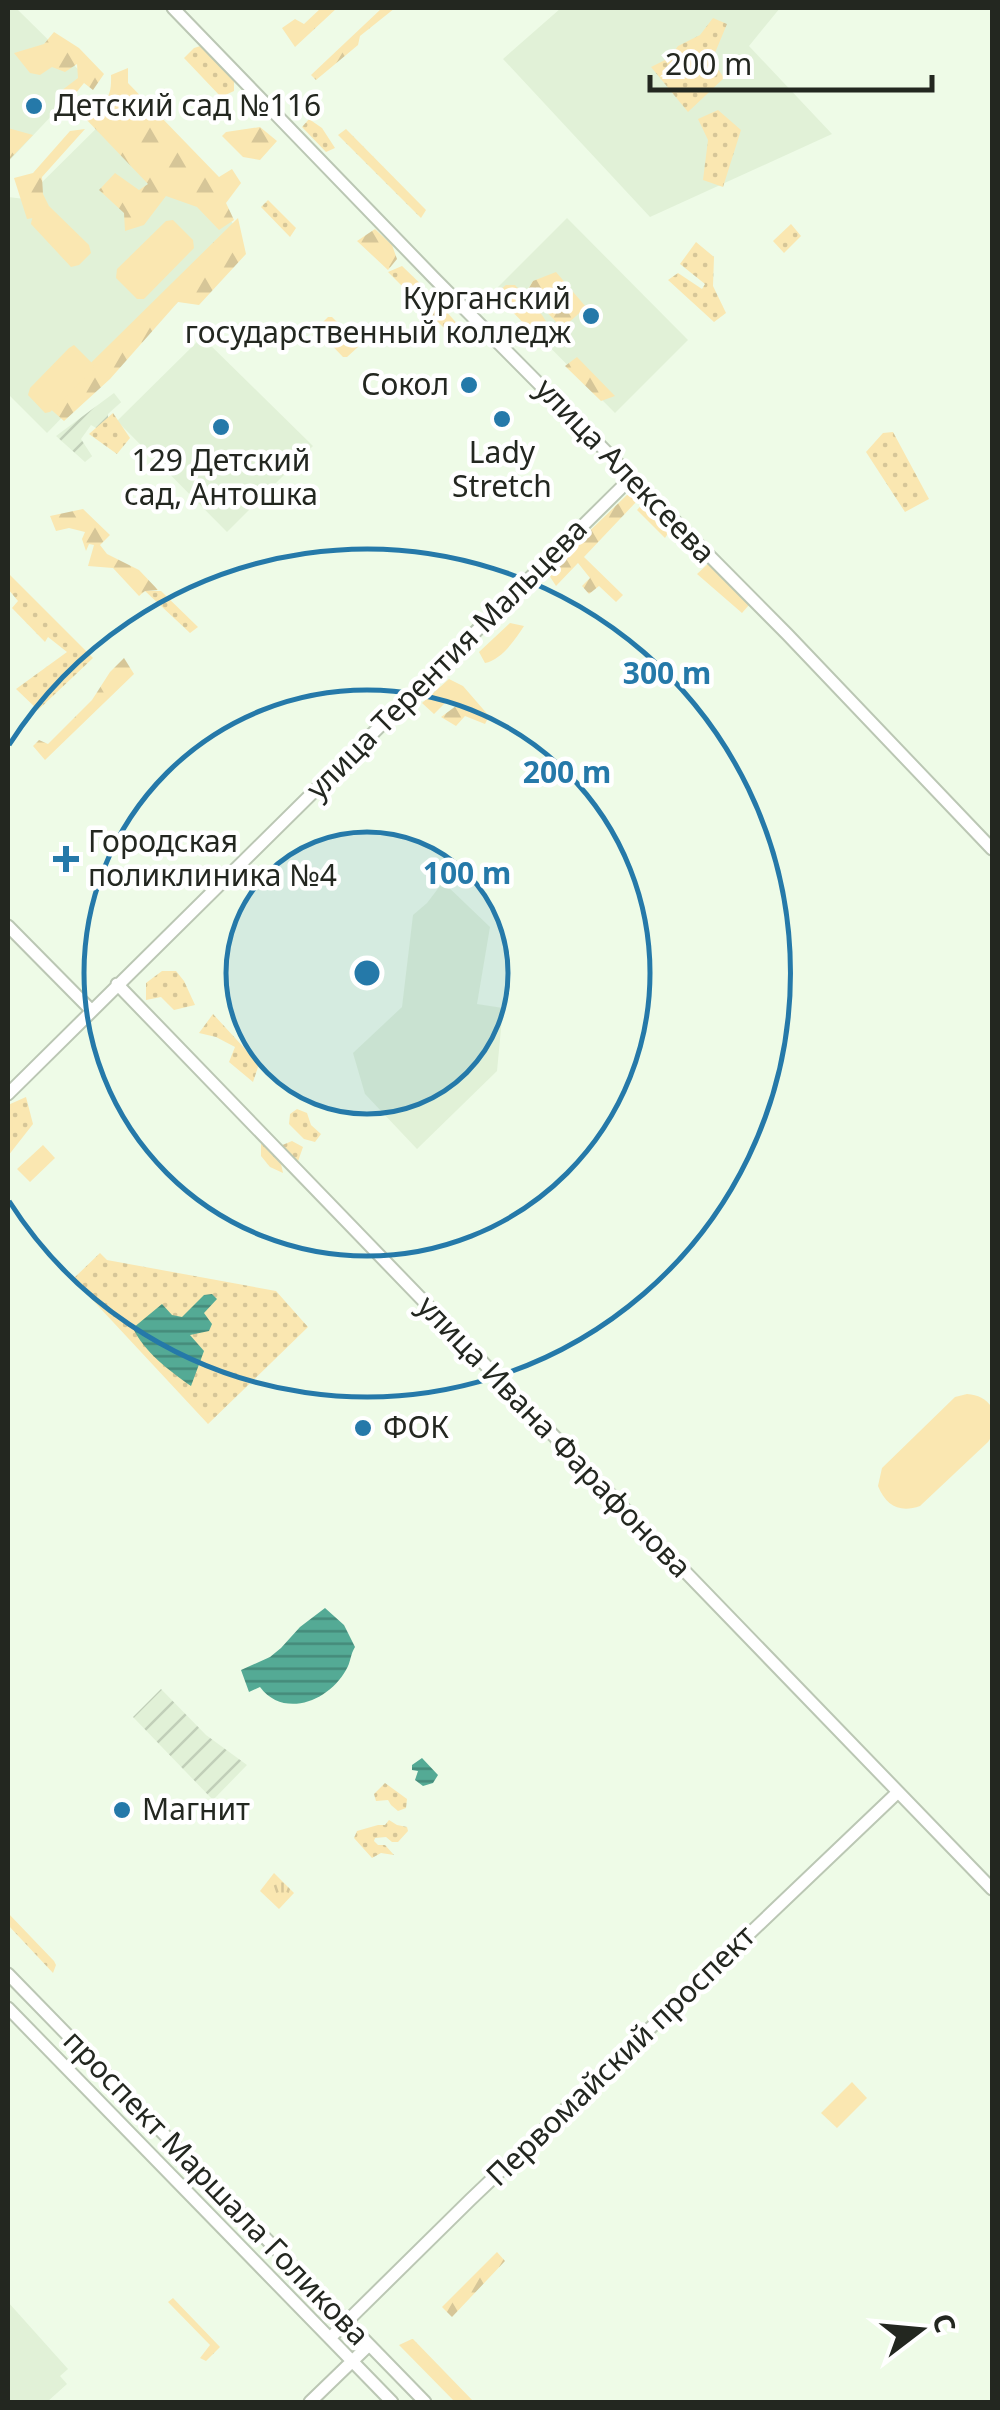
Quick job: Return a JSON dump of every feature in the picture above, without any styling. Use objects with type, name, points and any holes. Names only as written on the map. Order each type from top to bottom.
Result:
[{"type":"street","name":"улица Алексеева","points":[[173,8],[787,634],[992,849]]},
{"type":"street","name":"улица Терентия Мальцева","points":[[8,1094],[631,478]]},
{"type":"street","points":[[8,926],[91,1010]]},
{"type":"street","name":"улица Ивана Фарафонова","points":[[117,984],[992,1889]]},
{"type":"street","name":"Первомайский проспект","points":[[330,2338],[898,1792]]},
{"type":"street","name":"проспект Маршала Голикова","points":[[8,1974],[425,2402]]},
{"type":"street","name":"проспект Маршала Голикова","points":[[8,2008],[392,2402]]},
{"type":"street","points":[[310,2402],[369,2345]]},
{"type":"shaded area","name":"Детский сад №116","points":[[8,8],[16,8],[87,78],[8,162]]},
{"type":"shaded area","points":[[561,8],[780,8],[749,46],[832,134],[650,217],[503,59]]},
{"type":"shaded area","points":[[120,105],[241,232],[47,433],[8,394],[8,197],[25,199]]},
{"type":"shaded area","name":"Курганский государственный колледж","points":[[567,218],[688,340],[615,413],[494,291]]},
{"type":"shaded area","points":[[202,337],[313,446],[227,532],[117,421]]},
{"type":"shaded area","points":[[114,393],[121,402],[108,414],[108,422],[98,429],[91,425],[81,439],[92,456],[85,462],[56,436]]},
{"type":"shaded area","points":[[443,882],[490,927],[477,1004],[503,1008],[497,1071],[417,1149],[365,1094],[353,1053],[402,1007],[413,915]]},
{"type":"shaded area","points":[[161,1689],[206,1735],[247,1765],[213,1800],[133,1717]]},
{"type":"shaded area","points":[[8,2302],[68,2369],[60,2376],[67,2384],[47,2402],[8,2402]]},
{"type":"green space","points":[[321,8],[337,8],[295,47],[282,28],[295,19],[304,24]]},
{"type":"green space","points":[[382,8],[395,8],[316,80],[311,75]]},
{"type":"green space","points":[[713,18],[727,24],[712,60],[724,78],[688,112],[651,67],[700,35]]},
{"type":"green space","points":[[54,32],[79,48],[104,74],[93,90],[84,83],[66,105],[57,94],[78,78],[77,64],[65,72],[52,67],[40,75],[30,73],[14,53],[44,44]]},
{"type":"green space","points":[[207,44],[234,78],[234,91],[221,97],[184,58],[194,48]]},
{"type":"green space","points":[[128,68],[128,83],[219,177],[232,169],[241,183],[226,203],[234,220],[219,230],[197,207],[166,196],[144,225],[125,231],[124,213],[99,190],[115,173],[139,190],[148,184],[84,117],[108,96],[111,75]]},
{"type":"green space","points":[[718,110],[741,130],[723,187],[703,180],[708,140],[698,119]]},
{"type":"green space","points":[[309,119],[322,128],[335,148],[326,152],[302,127]]},
{"type":"green space","points":[[260,127],[277,141],[260,160],[243,157],[222,136],[226,132]]},
{"type":"green space","points":[[8,128],[33,135],[8,161]]},
{"type":"green space","points":[[85,129],[42,177],[43,194],[49,206],[40,217],[27,219],[14,178],[33,173],[70,131]]},
{"type":"green space","points":[[346,129],[426,210],[421,218],[338,135]]},
{"type":"green space","points":[[268,200],[296,228],[290,237],[261,207]]},
{"type":"green space","points":[[49,206],[89,245],[91,253],[79,265],[71,267],[31,224],[36,212]]},
{"type":"green space","points":[[238,218],[246,254],[199,305],[178,302],[110,379],[64,421],[47,406]]},
{"type":"green space","points":[[173,220],[193,240],[194,248],[144,299],[137,299],[116,278],[117,269],[166,221]]},
{"type":"green space","points":[[791,224],[801,236],[784,253],[773,241]]},
{"type":"green space","points":[[375,229],[392,245],[397,259],[388,270],[357,241]]},
{"type":"green space","points":[[696,242],[714,257],[713,286],[726,313],[714,322],[668,280],[678,273],[702,289],[705,284],[680,264]]},
{"type":"green space","points":[[402,266],[469,337],[459,343],[388,272]]},
{"type":"green space","points":[[556,272],[586,307],[565,326],[559,325],[527,291],[533,281]]},
{"type":"green space","points":[[506,285],[515,285],[542,315],[556,337],[546,346],[495,294]]},
{"type":"green space","points":[[328,317],[357,342],[358,347],[347,357],[319,332],[318,327]]},
{"type":"green space","points":[[74,345],[94,365],[92,371],[45,413],[28,395],[30,388]]},
{"type":"green space","points":[[577,357],[615,396],[601,401],[565,366]]},
{"type":"green space","points":[[113,413],[130,438],[117,454],[89,434]]},
{"type":"green space","points":[[893,432],[929,499],[905,512],[866,452],[883,433]]},
{"type":"green space","points":[[629,493],[637,501],[584,557],[623,595],[616,602],[599,586],[589,594],[582,586],[590,578],[578,563],[556,586],[547,572]]},
{"type":"green space","points":[[648,498],[672,527],[665,538],[637,510]]},
{"type":"green space","points":[[83,509],[110,535],[100,545],[107,554],[139,570],[158,590],[139,596],[113,568],[88,566],[94,545],[89,544],[86,551],[82,539],[85,532],[69,528],[56,531],[50,516]]},
{"type":"green space","points":[[710,562],[749,605],[742,613],[697,574]]},
{"type":"green space","points":[[8,573],[93,658],[38,710],[16,689],[67,652],[48,637],[45,642],[12,608],[18,601],[8,589]]},
{"type":"green space","points":[[145,591],[161,591],[198,627],[190,633]]},
{"type":"green space","points":[[510,623],[524,626],[502,654],[485,663],[479,652]]},
{"type":"green space","points":[[124,658],[134,674],[45,760],[33,746],[39,740],[48,744],[92,700]]},
{"type":"green space","points":[[449,679],[463,686],[489,716],[485,724],[465,716],[456,726],[441,717],[456,706],[445,703],[434,714],[422,703]]},
{"type":"green space","points":[[162,971],[176,971],[195,1005],[174,1010],[161,997],[146,1000],[146,983]]},
{"type":"green space","points":[[213,1014],[259,1064],[253,1082],[229,1062],[235,1047],[199,1033]]},
{"type":"green space","points":[[26,1097],[33,1124],[8,1156],[8,1105]]},
{"type":"green space","points":[[297,1109],[307,1113],[311,1125],[321,1134],[315,1142],[304,1139],[289,1124],[290,1114]]},
{"type":"green space","points":[[292,1141],[303,1147],[296,1167],[280,1159],[283,1173],[270,1167],[261,1156],[261,1143],[273,1149]]},
{"type":"green space","points":[[43,1145],[55,1158],[30,1182],[17,1169]]},
{"type":"green space","points":[[100,1253],[107,1260],[276,1291],[308,1327],[208,1424],[73,1279]]},
{"type":"green space","points":[[967,1394],[981,1398],[992,1408],[992,1436],[988,1442],[920,1506],[906,1509],[890,1503],[878,1486],[882,1468],[955,1397]]},
{"type":"green space","points":[[385,1783],[407,1799],[406,1808],[398,1811],[388,1800],[376,1801],[374,1794]]},
{"type":"green space","points":[[389,1820],[408,1831],[398,1842],[375,1838],[378,1845],[385,1845],[394,1855],[381,1853],[372,1858],[354,1838],[357,1831],[385,1825]]},
{"type":"green space","points":[[274,1873],[294,1893],[279,1909],[260,1891]]},
{"type":"green space","points":[[8,1913],[54,1961],[53,1973],[8,1925]]},
{"type":"green space","points":[[852,2082],[867,2098],[837,2128],[821,2113]]},
{"type":"green space","points":[[497,2252],[505,2261],[452,2317],[442,2307]]},
{"type":"green space","points":[[173,2298],[220,2347],[206,2361],[200,2358],[210,2345],[168,2302]]},
{"type":"green space","points":[[412,2339],[474,2402],[455,2402],[399,2345]]},
{"type":"water","points":[[212,1294],[217,1299],[204,1313],[212,1324],[209,1331],[190,1335],[204,1351],[191,1386],[151,1353],[133,1328],[162,1304],[172,1315],[182,1317],[204,1295]]},
{"type":"water","points":[[325,1608],[344,1625],[355,1647],[338,1681],[318,1697],[293,1704],[270,1697],[260,1687],[249,1692],[241,1670],[270,1657]]},
{"type":"water","points":[[422,1758],[438,1775],[433,1783],[423,1786],[415,1780],[418,1771],[412,1770],[412,1765]]},
{"type":"place","name":"Детский сад №116","points":[[34,106]]},
{"type":"place","name":"Курганский государственный колледж","points":[[591,316]]},
{"type":"place","name":"Сокол","points":[[469,385]]},
{"type":"place","name":"Lady Stretch","points":[[502,419]]},
{"type":"place","name":"129 Детский сад, Антошка","points":[[221,427]]},
{"type":"place","name":"Городская поликлиника №4","points":[[66,859]]},
{"type":"place","name":"ФОК","points":[[363,1428]]},
{"type":"place","name":"Магнит","points":[[122,1810]]}]
